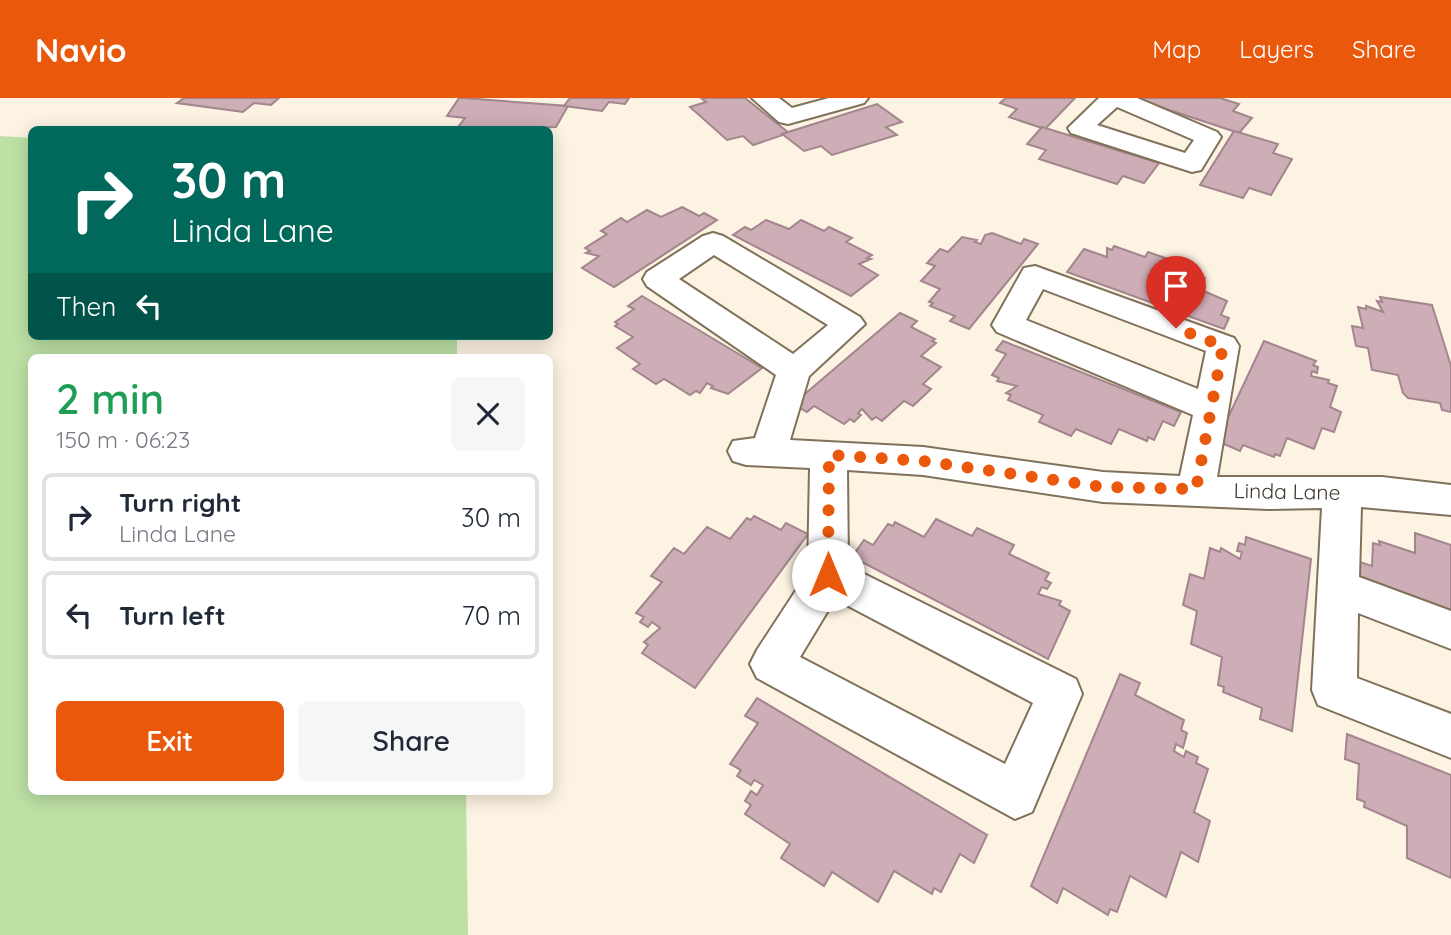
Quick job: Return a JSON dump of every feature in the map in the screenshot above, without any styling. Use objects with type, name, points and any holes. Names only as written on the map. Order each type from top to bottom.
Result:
[{"type":"street","points":[[764,98],[788,117],[856,98]]},
{"type":"street","points":[[713,242],[849,324],[794,371],[658,279],[713,242]]},
{"type":"street","points":[[1196,489],[1212,409],[1223,346],[1035,275],[1008,325],[1212,409]]},
{"type":"street","name":"Linda Lane","points":[[794,371],[757,452],[923,461],[1103,487],[1342,495],[1382,492],[1451,499]]},
{"type":"street","points":[[828,575],[1060,694],[1015,795],[772,664],[828,575],[829,455]]},
{"type":"street","points":[[1342,495],[1334,690],[1451,736]]},
{"type":"street","points":[[1338,587],[1451,630]]},
{"type":"green space","points":[[0,136],[28,138],[28,340],[457,340],[457,354],[28,354],[28,795],[466,795],[468,935],[0,935]]},
{"type":"building","points":[[184,98],[279,98],[271,105],[254,103],[243,112],[177,103]]},
{"type":"building","points":[[459,98],[568,106],[556,127],[459,126],[465,118],[447,116]]},
{"type":"building","points":[[570,98],[629,98],[625,104],[609,102],[602,111],[564,106]]},
{"type":"building","points":[[701,98],[745,98],[789,133],[753,145],[743,136],[727,140],[690,107],[706,102]]},
{"type":"building","points":[[1006,98],[1075,98],[1045,129],[1009,117],[1017,109],[1000,103]]},
{"type":"building","points":[[1133,98],[1220,98],[1239,104],[1233,111],[1252,118],[1239,133]]},
{"type":"building","points":[[877,104],[902,122],[886,127],[897,135],[832,155],[821,146],[804,151],[782,134]]},
{"type":"building","points":[[1042,127],[1159,163],[1144,183],[1123,176],[1117,184],[1039,159],[1046,150],[1027,144]]},
{"type":"building","points":[[1234,131],[1278,144],[1273,153],[1292,159],[1271,195],[1249,188],[1243,198],[1200,185]]},
{"type":"building","points":[[682,207],[699,216],[704,213],[717,220],[614,287],[582,268],[599,256],[586,253],[590,251],[585,248],[607,234],[601,231],[621,218],[627,222],[647,210],[661,217]]},
{"type":"building","points":[[766,220],[789,229],[801,220],[824,231],[829,227],[852,238],[846,242],[872,255],[867,258],[871,259],[859,264],[878,275],[851,296],[733,235],[745,227],[751,230]]},
{"type":"building","points":[[992,233],[1021,244],[1024,239],[1038,244],[969,329],[950,321],[955,316],[930,306],[933,303],[929,302],[940,289],[921,281],[935,266],[927,263],[940,249],[948,252],[962,237],[977,240],[975,242],[981,244],[985,235]]},
{"type":"building","points":[[1114,246],[1145,257],[1148,252],[1177,262],[1174,267],[1205,278],[1199,289],[1227,301],[1221,315],[1229,318],[1224,329],[1067,272],[1084,249],[1107,257],[1107,248],[1112,250]]},
{"type":"building","points":[[642,296],[762,368],[728,394],[711,388],[713,386],[707,383],[700,393],[696,391],[690,395],[664,379],[656,384],[633,369],[640,364],[617,348],[633,337],[615,326],[618,324],[615,322],[634,309],[628,306]]},
{"type":"building","points":[[1380,297],[1432,305],[1451,366],[1451,412],[1442,410],[1440,403],[1408,398],[1403,393],[1398,375],[1372,370],[1368,348],[1356,346],[1352,326],[1363,328],[1358,307],[1366,309],[1366,306],[1383,312],[1377,301],[1382,302]]},
{"type":"building","points":[[900,313],[917,321],[911,327],[935,339],[932,341],[936,343],[921,356],[941,367],[923,384],[931,389],[913,406],[904,401],[882,421],[876,417],[872,420],[862,409],[858,413],[861,415],[854,422],[850,419],[844,424],[814,406],[807,412],[793,404]]},
{"type":"building","points":[[1003,341],[1181,412],[1174,426],[1163,421],[1154,440],[1148,437],[1147,441],[1119,429],[1111,444],[1076,429],[1071,436],[1039,422],[1043,415],[1008,400],[1011,395],[1006,393],[1017,386],[997,381],[999,378],[992,375],[1006,354],[996,350]]},
{"type":"building","points":[[1264,341],[1316,361],[1313,365],[1318,367],[1317,373],[1312,371],[1311,376],[1329,380],[1328,383],[1337,386],[1330,407],[1341,412],[1334,432],[1322,428],[1314,449],[1287,438],[1280,456],[1275,454],[1274,457],[1243,445],[1240,451],[1217,441]]},
{"type":"building","points":[[754,516],[781,530],[786,523],[808,534],[695,688],[642,653],[648,645],[644,642],[660,628],[652,622],[648,627],[640,622],[644,617],[636,613],[662,582],[651,576],[674,548],[684,554],[707,527],[730,539],[747,518],[751,520]]},
{"type":"building","points":[[936,519],[972,536],[977,528],[1014,545],[1009,554],[1049,573],[1045,580],[1051,583],[1047,589],[1042,587],[1038,594],[1061,601],[1059,605],[1070,611],[1048,659],[852,557],[864,540],[873,545],[888,524],[893,526],[895,522],[924,537]]},
{"type":"building","points":[[1415,533],[1451,545],[1451,614],[1358,581],[1360,562],[1372,566],[1373,543],[1380,545],[1379,541],[1415,553]]},
{"type":"building","points":[[1246,537],[1311,559],[1292,731],[1260,719],[1262,708],[1223,692],[1224,687],[1218,685],[1222,657],[1191,644],[1197,611],[1183,605],[1190,574],[1204,579],[1210,548],[1220,552],[1221,548],[1240,559],[1242,552],[1237,551],[1239,543],[1245,545]]},
{"type":"building","points":[[1120,674],[1140,683],[1135,695],[1184,720],[1181,730],[1187,733],[1183,748],[1176,744],[1174,751],[1184,757],[1186,751],[1198,757],[1196,763],[1208,769],[1194,812],[1210,821],[1198,862],[1181,852],[1166,897],[1130,876],[1117,912],[1110,909],[1108,915],[1063,888],[1057,903],[1031,886]]},
{"type":"building","points":[[757,698],[987,835],[974,863],[960,854],[941,892],[934,888],[932,894],[894,871],[878,902],[832,872],[824,886],[781,858],[790,844],[745,814],[751,805],[745,801],[751,791],[757,795],[763,785],[754,780],[751,785],[737,776],[741,770],[730,764],[758,723],[745,716]]},
{"type":"building","points":[[1347,734],[1451,775],[1451,878],[1407,858],[1407,826],[1364,807],[1365,802],[1357,799],[1359,764],[1345,759]]},
{"type":"route","points":[[828,575],[829,455],[923,461],[1103,487],[1196,489],[1223,346],[1176,328]]}]
